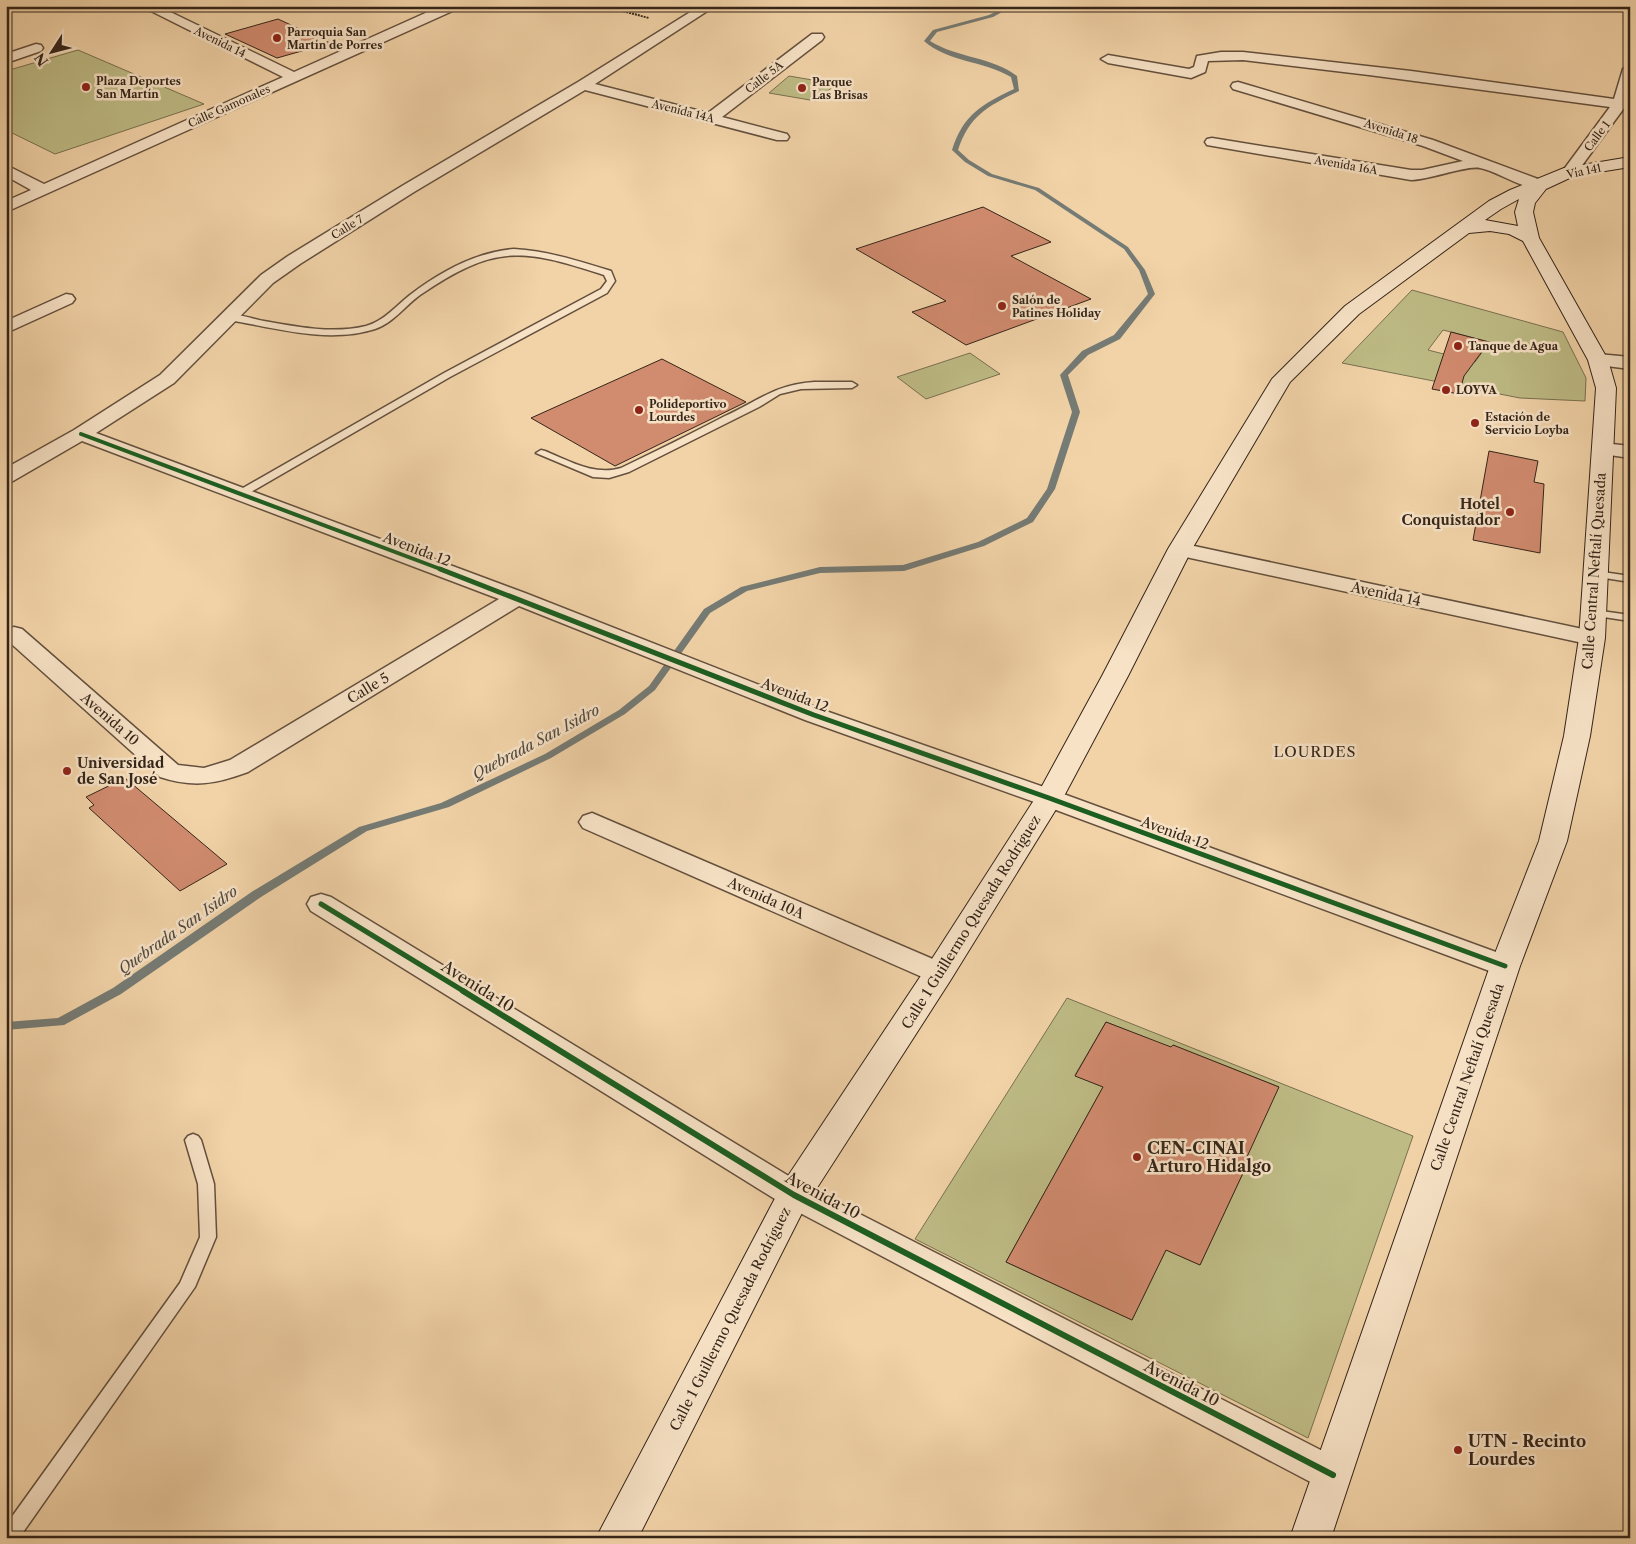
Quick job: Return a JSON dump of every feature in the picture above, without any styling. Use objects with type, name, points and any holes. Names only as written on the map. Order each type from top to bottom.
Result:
[{"type":"main road","name":"Vía 141","points":[[1540,186],[1570,172],[1630,162]]},
{"type":"main road","name":"Calle 1 Guillermo Quesada Rodríguez","points":[[616,1538],[794,1195],[939,973],[1049,798],[1115,676],[1180,549],[1282,379],[1352,310],[1494,205],[1516,194],[1540,186]]},
{"type":"main road","name":"Calle Central Neftalí Quesada","points":[[1310,1538],[1505,966],[1553,841],[1578,736],[1593,625],[1596,574],[1616,450],[1606,388],[1598,360],[1530,238],[1524,212],[1526,202],[1540,186]]},
{"type":"main road","points":[[1465,228],[1483,225],[1505,228],[1530,238]]},
{"type":"street","name":"Avenida 14","points":[[147,6],[294,77]]},
{"type":"street","name":"Calle Gamonales","points":[[6,207],[452,6]]},
{"type":"street","name":"Calle 7","points":[[6,477],[81,434],[167,379],[267,279],[294,260],[408,189],[583,85],[709,6]]},
{"type":"street","name":"Calle 5A","points":[[711,118],[817,36]]},
{"type":"street","points":[[6,59],[36,48]]},
{"type":"street","points":[[1108,59],[1191,74],[1200,69],[1202,59],[1210,56],[1248,58],[1494,86],[1625,104]]},
{"type":"street","name":"Calle 1","points":[[1570,172],[1625,104],[1630,70]]},
{"type":"street","name":"Avenida 14A","points":[[583,85],[782,137]]},
{"type":"street","name":"Avenida 18","points":[[1238,86],[1428,143],[1540,186]]},
{"type":"street","name":"Avenida 16A","points":[[1212,142],[1422,176],[1480,162]]},
{"type":"street","points":[[6,170],[44,190]]},
{"type":"street","points":[[6,328],[66,299]]},
{"type":"street","points":[[1598,360],[1630,363]]},
{"type":"street","name":"Avenida 12","points":[[81,434],[517,598],[814,715],[1049,798],[1505,966]]},
{"type":"street","name":"Avenida 14","points":[[1180,549],[1593,625]]},
{"type":"street","name":"Calle 5","points":[[218,775],[239,766],[517,598]]},
{"type":"street","name":"Avenida 10","points":[[14,634],[169,771],[179,775],[198,778],[218,775]]},
{"type":"street","name":"Avenida 10A","points":[[592,822],[939,973]]},
{"type":"street","name":"Avenida 10","points":[[321,904],[794,1195],[1333,1475]]},
{"type":"lane","points":[[229,317],[327,332],[355,332],[374,326],[420,292],[460,269],[481,258],[499,253],[525,252],[544,254],[608,273],[611,281],[604,291],[448,375],[240,494]]},
{"type":"lane","points":[[541,453],[593,474],[609,475],[624,470],[756,405],[765,396],[777,391],[810,385],[852,385]]},
{"type":"lane","points":[[1596,574],[1630,579]]},
{"type":"lane","name":"Avenida 14","points":[[1593,625],[1630,618]]},
{"type":"lane","points":[[8,1538],[187,1287],[208,1237],[206,1184],[193,1140]]},
{"type":"path","points":[[603,6],[679,25]]},
{"type":"shaded area","name":"Plaza Deportes San Martín","points":[[78,50],[204,104],[55,154],[6,130],[6,71]]},
{"type":"shaded area","name":"Parque Las Brisas","points":[[789,76],[836,84],[816,101],[769,93]]},
{"type":"shaded area","points":[[1412,290],[1563,332],[1586,378],[1585,401],[1520,398],[1342,363]],"holes":[[[1443,330],[1489,342],[1475,362],[1428,350]]]},
{"type":"shaded area","points":[[970,353],[1000,374],[926,399],[897,377]]},
{"type":"shaded area","points":[[1067,998],[1413,1136],[1308,1438],[915,1239]],"holes":[[[1106,1022],[1149,1039],[1148,1092],[1173,1045],[1279,1087],[1152,1132],[1244,1171],[1200,1265],[1166,1250],[1132,1320],[1006,1262],[1103,1087],[1075,1075]]]},
{"type":"building","name":"Parroquia San Martín de Porres","points":[[278,19],[330,43],[277,58],[225,34]]},
{"type":"building","points":[[983,207],[1051,242],[1011,256],[1091,299],[966,345],[912,312],[946,301],[856,249]]},
{"type":"building","points":[[1451,332],[1489,342],[1464,376],[1459,394],[1432,389]]},
{"type":"building","name":"Polideportivo Lourdes","points":[[662,359],[746,402],[615,466],[531,418]]},
{"type":"building","name":"Hotel Conquistador","points":[[1489,451],[1538,461],[1534,482],[1544,484],[1540,553],[1473,540]]},
{"type":"building","points":[[125,778],[227,864],[180,891],[89,808],[94,805],[86,797]]},
{"type":"building","name":"CEN-CINAI Arturo Hidalgo","points":[[1106,1022],[1171,1047],[1173,1045],[1279,1087],[1241,1170],[1244,1171],[1200,1265],[1166,1250],[1132,1320],[1006,1262],[1103,1087],[1075,1076]]},
{"type":"waterway","name":"Quebrada San Isidro","points":[[6,1026],[60,1022],[117,991],[257,894],[363,829],[445,805],[548,756],[622,712],[652,688],[707,611],[744,589],[820,570],[904,568],[981,544],[1030,520],[1051,489],[1076,412],[1064,375],[1085,353],[1117,337],[1152,294],[1142,270],[1126,248],[1037,189],[990,175],[967,161],[955,150],[959,138],[970,119],[986,106],[1017,90],[1014,76],[1004,70],[937,48],[927,41],[935,31],[991,16],[1011,6]]},
{"type":"cycle path","points":[[81,434],[517,598],[814,715],[1049,798],[1505,966]]},
{"type":"cycle path","points":[[321,904],[794,1195],[1333,1475]]},
{"type":"place","name":"Parroquia San Martín de Porres","points":[[277,38]]},
{"type":"place","name":"Plaza Deportes San Martín","points":[[86,87]]},
{"type":"place","name":"Parque Las Brisas","points":[[802,88]]},
{"type":"place","name":"Salón de Patines Holiday","points":[[1002,306]]},
{"type":"place","name":"Tanque de Agua","points":[[1458,346]]},
{"type":"place","name":"LOYVA","points":[[1446,390]]},
{"type":"place","name":"Polideportivo Lourdes","points":[[639,410]]},
{"type":"place","name":"Estación de Servicio Loyba","points":[[1475,423]]},
{"type":"place","name":"Hotel Conquistador","points":[[1510,512]]},
{"type":"place","name":"Universidad de San José","points":[[67,771]]},
{"type":"place","name":"CEN-CINAI Arturo Hidalgo","points":[[1137,1157]]},
{"type":"place","name":"UTN - Recinto Lourdes","points":[[1458,1450]]},
{"type":"district","name":"LOURDES","points":[[1315,752]]}]
